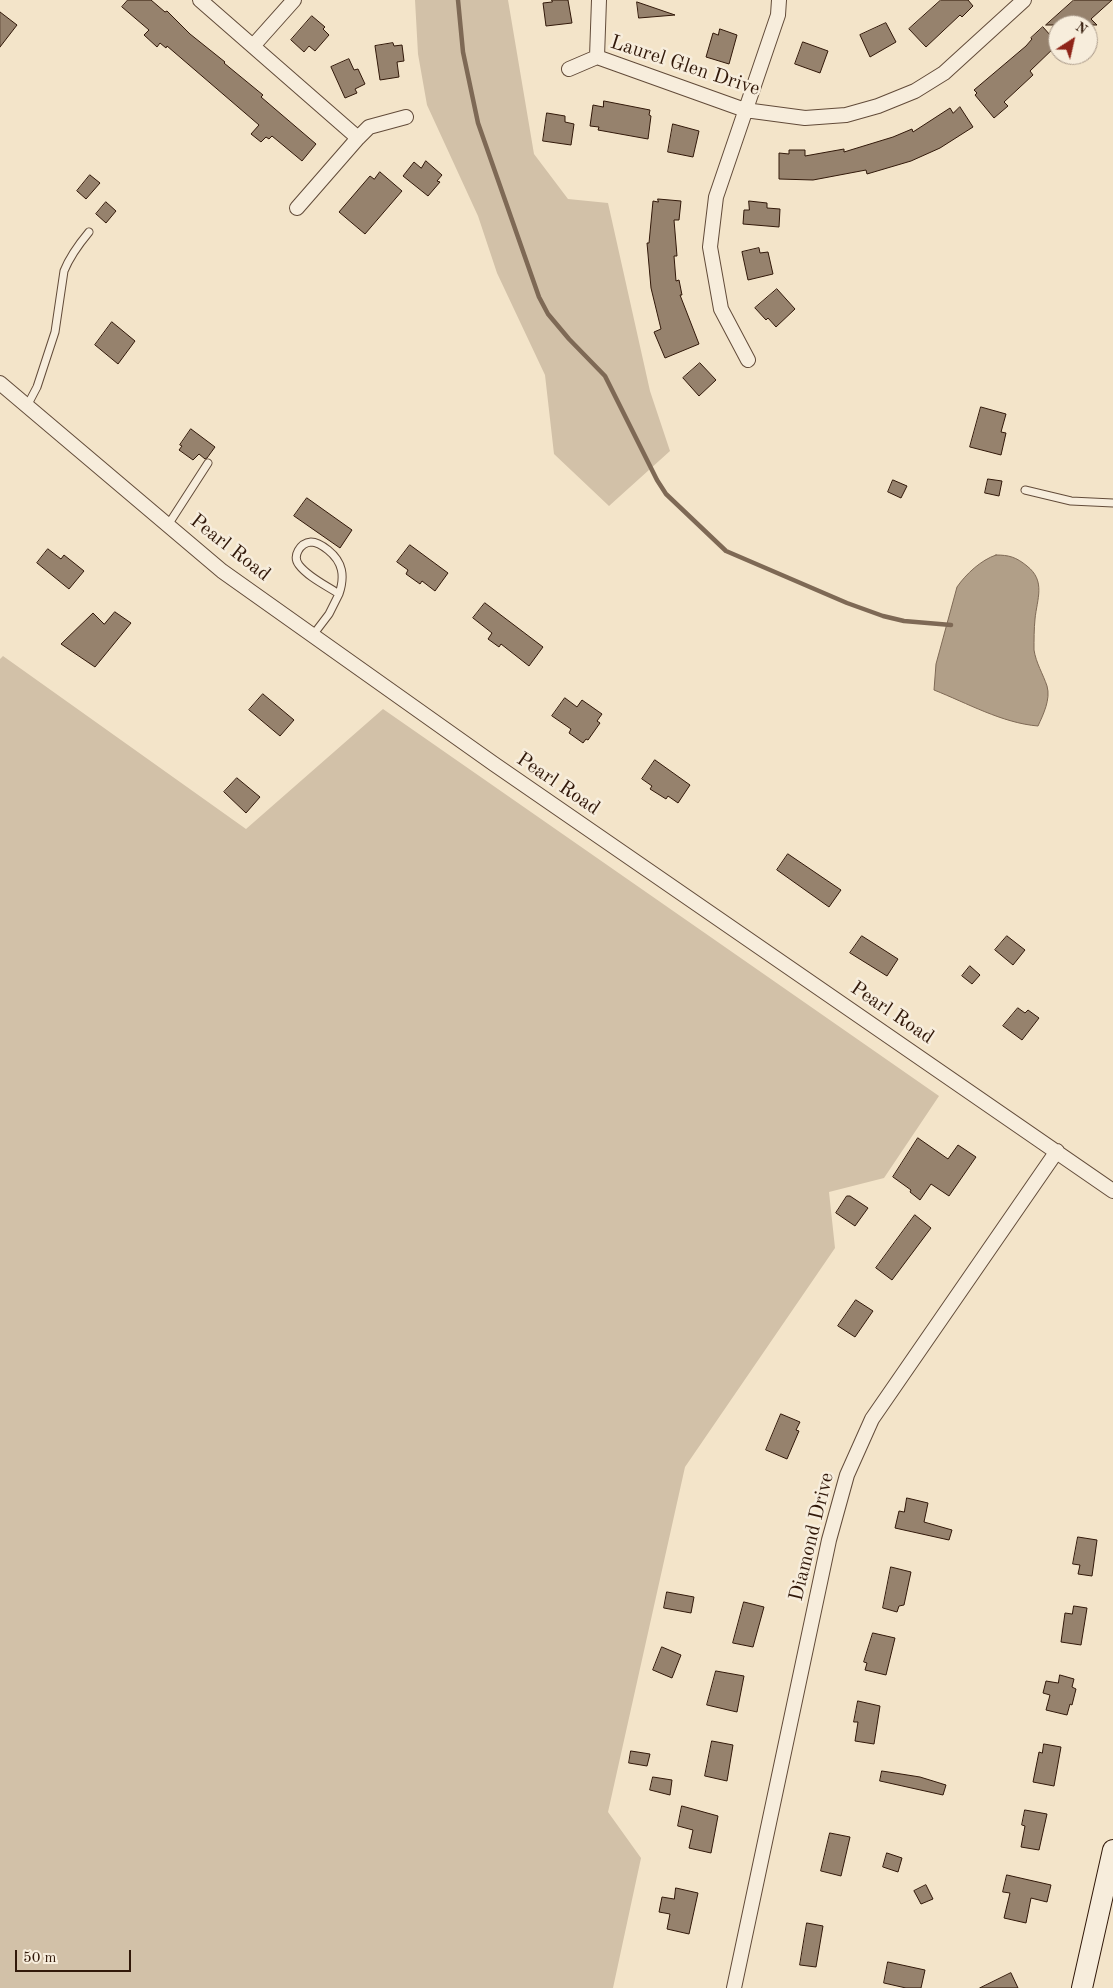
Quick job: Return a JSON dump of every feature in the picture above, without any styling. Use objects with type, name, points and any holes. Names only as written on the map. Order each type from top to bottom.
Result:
[{"type":"main road","points":[[1082,1988],[1113,1850]]},
{"type":"street","points":[[200,0],[358,138]]},
{"type":"street","points":[[254,46],[294,0]]},
{"type":"street","points":[[597,56],[599,0]]},
{"type":"street","points":[[748,360],[721,309],[710,246],[716,197],[778,15],[779,0]]},
{"type":"street","name":"Laurel Glen Drive","points":[[569,70],[597,56],[745,110],[805,118],[846,115],[878,106],[916,91],[944,73],[1024,0]]},
{"type":"street","points":[[297,208],[358,138],[370,127],[406,117]]},
{"type":"street","name":"Pearl Road","points":[[0,383],[222,571],[494,764],[1113,1191]]},
{"type":"street","name":"Diamond Drive","points":[[734,1988],[829,1540],[847,1475],[872,1419],[1057,1151]]},
{"type":"lane","points":[[27,406],[37,388],[55,332],[66,266],[75,248],[89,232]]},
{"type":"lane","points":[[168,525],[208,463]]},
{"type":"lane","points":[[1024,490],[1071,502],[1113,503]]},
{"type":"lane","points":[[313,635],[339,594],[343,575],[341,566],[335,556],[319,543],[310,542],[304,544],[297,552],[296,557],[300,567],[339,594]]},
{"type":"shaded area","points":[[415,0],[508,0],[534,154],[568,199],[608,203],[650,391],[670,451],[609,506],[554,454],[545,375],[497,273],[478,216],[427,105],[418,54]]},
{"type":"shaded area","points":[[996,555],[1005,555],[1016,559],[1033,572],[1037,578],[1039,591],[1034,650],[1048,691],[1046,707],[1038,726],[998,717],[934,690],[936,664],[957,587],[974,568]]},
{"type":"shaded area","points":[[3,656],[246,829],[383,709],[939,1096],[884,1178],[829,1192],[835,1248],[685,1467],[608,1812],[641,1858],[613,1988],[0,1988],[0,659]]},
{"type":"building","points":[[128,0],[151,0],[165,12],[167,11],[190,34],[263,95],[261,97],[316,144],[302,161],[272,136],[269,139],[266,137],[261,142],[251,134],[259,125],[167,46],[166,48],[160,43],[157,47],[144,35],[149,30],[122,7]]},
{"type":"building","points":[[552,0],[568,0],[572,23],[546,26],[543,3],[552,2]]},
{"type":"building","points":[[941,0],[968,0],[973,6],[962,17],[960,15],[926,47],[909,29]]},
{"type":"building","points":[[1074,0],[1112,0],[1095,15],[1057,15]]},
{"type":"building","points":[[637,2],[675,15],[639,18]]},
{"type":"building","points":[[0,12],[17,25],[0,47]]},
{"type":"building","points":[[312,16],[325,27],[323,29],[329,35],[315,51],[309,46],[304,52],[291,40]]},
{"type":"building","points":[[886,23],[896,42],[870,57],[860,35]]},
{"type":"building","points":[[1043,27],[1048,33],[1048,54],[1030,71],[1033,75],[1004,102],[1008,106],[994,118],[975,95],[977,93],[974,90],[1026,46],[1031,38]]},
{"type":"building","points":[[720,29],[737,35],[729,64],[706,57],[713,33],[718,35]]},
{"type":"building","points":[[803,42],[828,51],[820,73],[795,64]]},
{"type":"building","points":[[393,43],[394,46],[402,45],[404,61],[397,62],[399,77],[380,80],[375,46]]},
{"type":"building","points":[[349,59],[354,70],[358,69],[365,84],[355,89],[357,93],[345,98],[331,67]]},
{"type":"building","points":[[604,101],[650,110],[648,139],[598,130],[599,127],[590,126],[593,105],[603,107]]},
{"type":"building","points":[[960,107],[973,127],[940,148],[911,161],[867,174],[866,170],[813,180],[779,179],[779,153],[789,154],[789,150],[805,150],[805,156],[844,149],[844,152],[912,129],[913,132],[950,108],[953,113]]},
{"type":"building","points":[[547,113],[565,116],[565,122],[574,124],[571,145],[543,141]]},
{"type":"building","points":[[673,124],[699,131],[693,157],[668,152]]},
{"type":"building","points":[[426,161],[442,175],[437,181],[440,182],[428,196],[403,176],[414,162],[421,168]]},
{"type":"building","points":[[380,172],[402,191],[365,234],[339,212],[370,176],[374,179]]},
{"type":"building","points":[[90,175],[100,183],[86,199],[77,191]]},
{"type":"building","points":[[658,199],[681,201],[679,220],[674,220],[677,256],[674,256],[676,281],[679,280],[682,295],[680,295],[699,344],[665,358],[654,332],[661,329],[651,288],[647,243],[649,243],[653,201],[658,202]]},
{"type":"building","points":[[749,201],[767,203],[767,208],[780,209],[779,227],[743,224],[744,210],[749,210]]},
{"type":"building","points":[[106,202],[116,211],[106,223],[96,214]]},
{"type":"building","points":[[759,248],[760,253],[768,252],[773,274],[748,280],[742,252]]},
{"type":"building","points":[[777,289],[795,309],[776,327],[768,318],[766,320],[755,308]]},
{"type":"building","points":[[112,322],[135,341],[118,364],[95,345]]},
{"type":"building","points":[[700,363],[716,380],[699,396],[683,378]]},
{"type":"building","points":[[981,407],[1006,414],[1001,432],[1006,433],[1001,455],[970,447]]},
{"type":"building","points":[[191,429],[215,447],[207,458],[205,459],[199,454],[193,460],[179,450],[182,446],[180,445]]},
{"type":"building","points":[[988,479],[1002,481],[999,496],[985,493]]},
{"type":"building","points":[[893,480],[907,486],[901,498],[888,492]]},
{"type":"building","points":[[307,498],[352,530],[340,548],[294,516]]},
{"type":"building","points":[[410,545],[448,573],[435,591],[422,581],[420,584],[406,574],[408,570],[397,562]]},
{"type":"building","points":[[48,549],[61,559],[64,555],[84,571],[69,589],[37,563]]},
{"type":"building","points":[[485,603],[543,647],[529,666],[501,644],[499,647],[488,639],[492,633],[473,618]]},
{"type":"building","points":[[115,612],[131,623],[95,667],[61,644],[93,613],[104,624]]},
{"type":"building","points":[[263,694],[294,720],[280,736],[249,710]]},
{"type":"building","points":[[565,698],[577,707],[582,700],[602,714],[597,721],[600,723],[588,740],[586,739],[583,743],[569,733],[571,729],[552,716]]},
{"type":"building","points":[[655,760],[690,785],[678,803],[668,796],[666,799],[650,789],[652,786],[642,779]]},
{"type":"building","points":[[237,778],[260,797],[246,813],[224,792]]},
{"type":"building","points":[[788,854],[841,890],[829,907],[777,870]]},
{"type":"building","points":[[862,936],[898,959],[887,976],[850,953]]},
{"type":"building","points":[[1007,936],[1025,950],[1013,965],[995,950]]},
{"type":"building","points":[[970,966],[980,975],[972,984],[962,976]]},
{"type":"building","points":[[1018,1008],[1025,1013],[1028,1010],[1039,1018],[1022,1040],[1003,1026]]},
{"type":"building","points":[[918,1138],[948,1159],[958,1145],[976,1157],[949,1196],[931,1184],[920,1200],[910,1192],[911,1190],[893,1177]]},
{"type":"building","points":[[847,1196],[868,1208],[855,1226],[836,1213]]},
{"type":"building","points":[[915,1215],[931,1228],[892,1280],[876,1268]]},
{"type":"building","points":[[856,1300],[873,1311],[855,1337],[838,1326]]},
{"type":"building","points":[[781,1414],[800,1422],[796,1430],[799,1431],[787,1459],[766,1450]]},
{"type":"building","points":[[907,1498],[928,1503],[924,1522],[952,1530],[949,1540],[895,1528],[899,1511],[904,1512]]},
{"type":"building","points":[[1078,1537],[1097,1540],[1092,1576],[1078,1574],[1080,1565],[1073,1564]]},
{"type":"building","points":[[891,1567],[911,1572],[904,1605],[899,1606],[897,1612],[883,1608]]},
{"type":"building","points":[[667,1592],[694,1597],[691,1613],[664,1608]]},
{"type":"building","points":[[744,1602],[764,1607],[753,1647],[733,1643]]},
{"type":"building","points":[[1074,1606],[1087,1608],[1081,1645],[1061,1642],[1065,1613],[1072,1614]]},
{"type":"building","points":[[873,1633],[895,1638],[886,1675],[865,1670],[867,1663],[864,1662]]},
{"type":"building","points":[[662,1647],[681,1655],[672,1678],[653,1670]]},
{"type":"building","points":[[716,1671],[744,1676],[737,1712],[707,1705]]},
{"type":"building","points":[[1060,1675],[1074,1679],[1072,1687],[1076,1689],[1067,1715],[1046,1710],[1050,1695],[1043,1693],[1046,1681],[1058,1683]]},
{"type":"building","points":[[858,1701],[880,1706],[874,1744],[855,1741],[858,1722],[854,1722]]},
{"type":"building","points":[[712,1741],[733,1745],[727,1781],[705,1776]]},
{"type":"building","points":[[1044,1744],[1061,1747],[1054,1786],[1033,1782],[1039,1752],[1042,1753]]},
{"type":"building","points":[[631,1751],[650,1754],[647,1766],[629,1763]]},
{"type":"building","points":[[882,1771],[920,1777],[946,1785],[943,1795],[880,1781]]},
{"type":"building","points":[[653,1777],[672,1780],[670,1795],[650,1790]]},
{"type":"building","points":[[682,1806],[718,1816],[711,1853],[689,1848],[693,1830],[678,1826]]},
{"type":"building","points":[[1025,1810],[1047,1814],[1039,1850],[1021,1847],[1025,1826],[1022,1825]]},
{"type":"building","points":[[830,1833],[850,1837],[841,1876],[821,1871]]},
{"type":"building","points":[[887,1853],[902,1858],[898,1872],[883,1867]]},
{"type":"building","points":[[1007,1875],[1051,1885],[1047,1902],[1031,1898],[1026,1923],[1004,1918],[1010,1893],[1003,1892]]},
{"type":"building","points":[[926,1885],[933,1899],[921,1904],[914,1891]]},
{"type":"building","points":[[676,1888],[698,1893],[689,1934],[667,1929],[670,1914],[659,1912],[662,1897],[674,1899]]},
{"type":"building","points":[[807,1923],[823,1926],[816,1967],[800,1965]]},
{"type":"building","points":[[888,1962],[925,1970],[921,1988],[906,1988],[884,1983]]},
{"type":"building","points":[[1011,1973],[1018,1988],[980,1988]]},
{"type":"waterway","points":[[458,0],[463,52],[478,123],[539,297],[548,314],[605,376],[657,480],[666,494],[726,551],[847,603],[883,616],[904,621],[951,625]]}]
